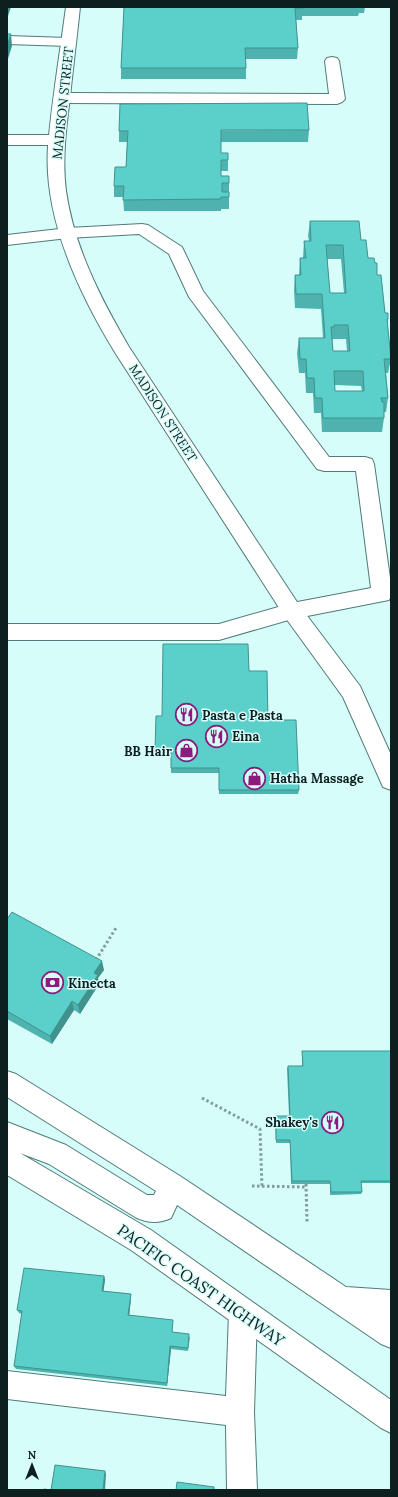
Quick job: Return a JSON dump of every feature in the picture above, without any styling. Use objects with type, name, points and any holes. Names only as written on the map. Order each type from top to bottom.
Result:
[{"type":"main road","name":"MADISON STREET","points":[[73,7],[57,140],[58,191],[68,233],[81,271],[93,297],[122,350],[292,611],[352,692],[391,780]]},
{"type":"main road","points":[[7,40],[69,42]]},
{"type":"main road","points":[[62,98],[337,99],[332,61]]},
{"type":"main road","points":[[7,140],[57,140]]},
{"type":"main road","points":[[7,240],[68,233],[142,229],[176,251],[195,293],[324,464],[365,464],[382,594],[292,611],[219,632],[7,632]]},
{"type":"main road","points":[[7,1083],[171,1185],[391,1334]]},
{"type":"main road","points":[[7,1135],[57,1154],[144,1208],[162,1209],[171,1185]]},
{"type":"main road","name":"PACIFIC COAST HIGHWAY","points":[[7,1160],[141,1240],[391,1418]]},
{"type":"main road","points":[[341,1300],[391,1304]]},
{"type":"main road","points":[[242,1490],[240,1412],[243,1313]]},
{"type":"main road","points":[[7,1386],[240,1412]]},
{"type":"path","points":[[94,963],[116,928]]},
{"type":"path","points":[[202,1098],[260,1129],[262,1187]]},
{"type":"path","points":[[252,1186],[306,1185],[307,1222]]},
{"type":"building","points":[[124,7],[303,8],[295,8],[298,48],[245,48],[246,68],[121,68]]},
{"type":"building","points":[[7,34],[11,34],[7,46]]},
{"type":"building","points":[[307,103],[309,130],[221,130],[221,153],[228,153],[228,160],[221,160],[221,176],[229,176],[229,183],[222,183],[222,192],[229,192],[229,197],[221,197],[221,199],[123,200],[124,186],[114,186],[115,167],[126,167],[128,131],[119,131],[120,104]]},
{"type":"building","points":[[310,221],[359,221],[361,240],[366,240],[368,258],[374,258],[375,263],[377,263],[377,275],[381,275],[385,313],[388,313],[387,319],[391,359],[384,359],[388,398],[381,398],[382,402],[384,402],[384,418],[323,418],[322,398],[315,398],[314,378],[307,378],[306,359],[300,359],[299,338],[325,338],[322,294],[296,294],[295,275],[301,275],[300,258],[306,258],[304,241],[311,241]],"holes":[[[326,245],[343,245],[346,293],[330,293]],[[334,325],[348,325],[350,351],[333,351],[331,327],[334,327]],[[334,371],[363,371],[364,391],[335,391]]]},
{"type":"building","points":[[163,644],[248,644],[249,671],[267,671],[268,720],[296,720],[299,790],[219,790],[219,768],[171,768],[171,750],[155,750],[156,716],[162,716]]},
{"type":"building","name":"Kinecta","points":[[12,912],[102,961],[94,973],[98,975],[78,1005],[72,1001],[50,1036],[7,1011],[7,919]]},
{"type":"building","name":"Shakey's","points":[[302,1051],[391,1051],[391,1181],[361,1181],[362,1192],[331,1192],[330,1181],[292,1181],[290,1140],[276,1140],[276,1116],[290,1116],[288,1066],[303,1066]]},
{"type":"building","points":[[24,1268],[104,1276],[102,1291],[131,1294],[128,1315],[173,1320],[172,1332],[189,1334],[188,1348],[170,1346],[167,1383],[14,1366],[22,1311],[17,1310]]},
{"type":"building","points":[[55,1465],[105,1471],[103,1490],[51,1490]]},
{"type":"building","points":[[177,1482],[214,1487],[214,1490],[176,1490]]},
{"type":"place","name":"Pasta e Pasta","points":[[187,715]]},
{"type":"place","name":"Eina","points":[[217,736]]},
{"type":"place","name":"BB Hair","points":[[187,751]]},
{"type":"place","name":"Hatha Massage","points":[[254,778]]},
{"type":"place","name":"Kinecta","points":[[52,983]]},
{"type":"place","name":"Shakey's","points":[[333,1122]]}]
